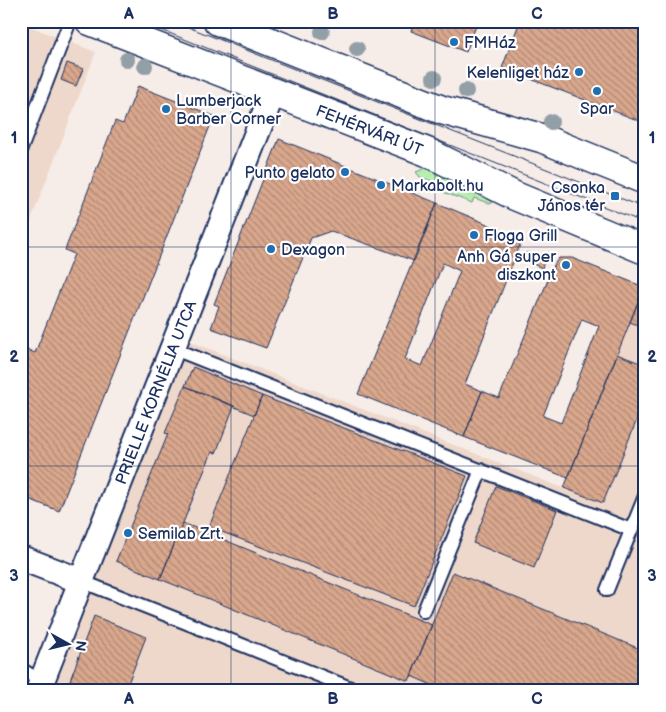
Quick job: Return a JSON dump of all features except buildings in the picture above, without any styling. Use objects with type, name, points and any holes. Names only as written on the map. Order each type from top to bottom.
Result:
[{"type":"street","name":"FEHÉRVÁRI ÚT","points":[[90,21],[427,152],[515,196],[645,250]]},
{"type":"street","points":[[218,21],[442,110],[540,138],[645,180]]},
{"type":"street","name":"PRIELLE KORNÉLIA UTCA","points":[[40,686],[272,92]]},
{"type":"street","points":[[21,558],[81,581]]},
{"type":"lane","points":[[21,149],[70,21]]},
{"type":"lane","points":[[172,348],[631,530]]},
{"type":"lane","points":[[424,611],[481,470]]},
{"type":"lane","points":[[607,590],[645,496]]},
{"type":"lane","points":[[81,581],[358,691]]},
{"type":"lane","points":[[21,669],[40,686]]},
{"type":"shaded area","points":[[21,23],[96,52],[21,246]]},
{"type":"shaded area","points":[[645,286],[645,691],[48,691],[187,340],[563,488]]},
{"type":"green space","points":[[431,166],[494,199],[491,204],[474,198],[472,203],[443,192],[443,185],[420,177],[416,172]]},
{"type":"tram line","points":[[139,21],[645,223]]},
{"type":"tram line","points":[[173,21],[645,208]]},
{"type":"place","name":"FMHáz","points":[[454,42]]},
{"type":"place","name":"Kelenliget ház","points":[[579,72]]},
{"type":"place","name":"Spar","points":[[597,91]]},
{"type":"place","name":"Lumberjack Barber Corner","points":[[166,109]]},
{"type":"place","name":"Punto gelato","points":[[345,172]]},
{"type":"place","name":"Markabolt.hu","points":[[381,185]]},
{"type":"place","name":"Csonka János tér","points":[[615,196]]},
{"type":"place","name":"Floga Grill","points":[[474,235]]},
{"type":"place","name":"Dexagon","points":[[271,249]]},
{"type":"place","name":"Anh Gá super diszkont","points":[[566,265]]},
{"type":"place","name":"Semilab Zrt.","points":[[128,533]]}]
